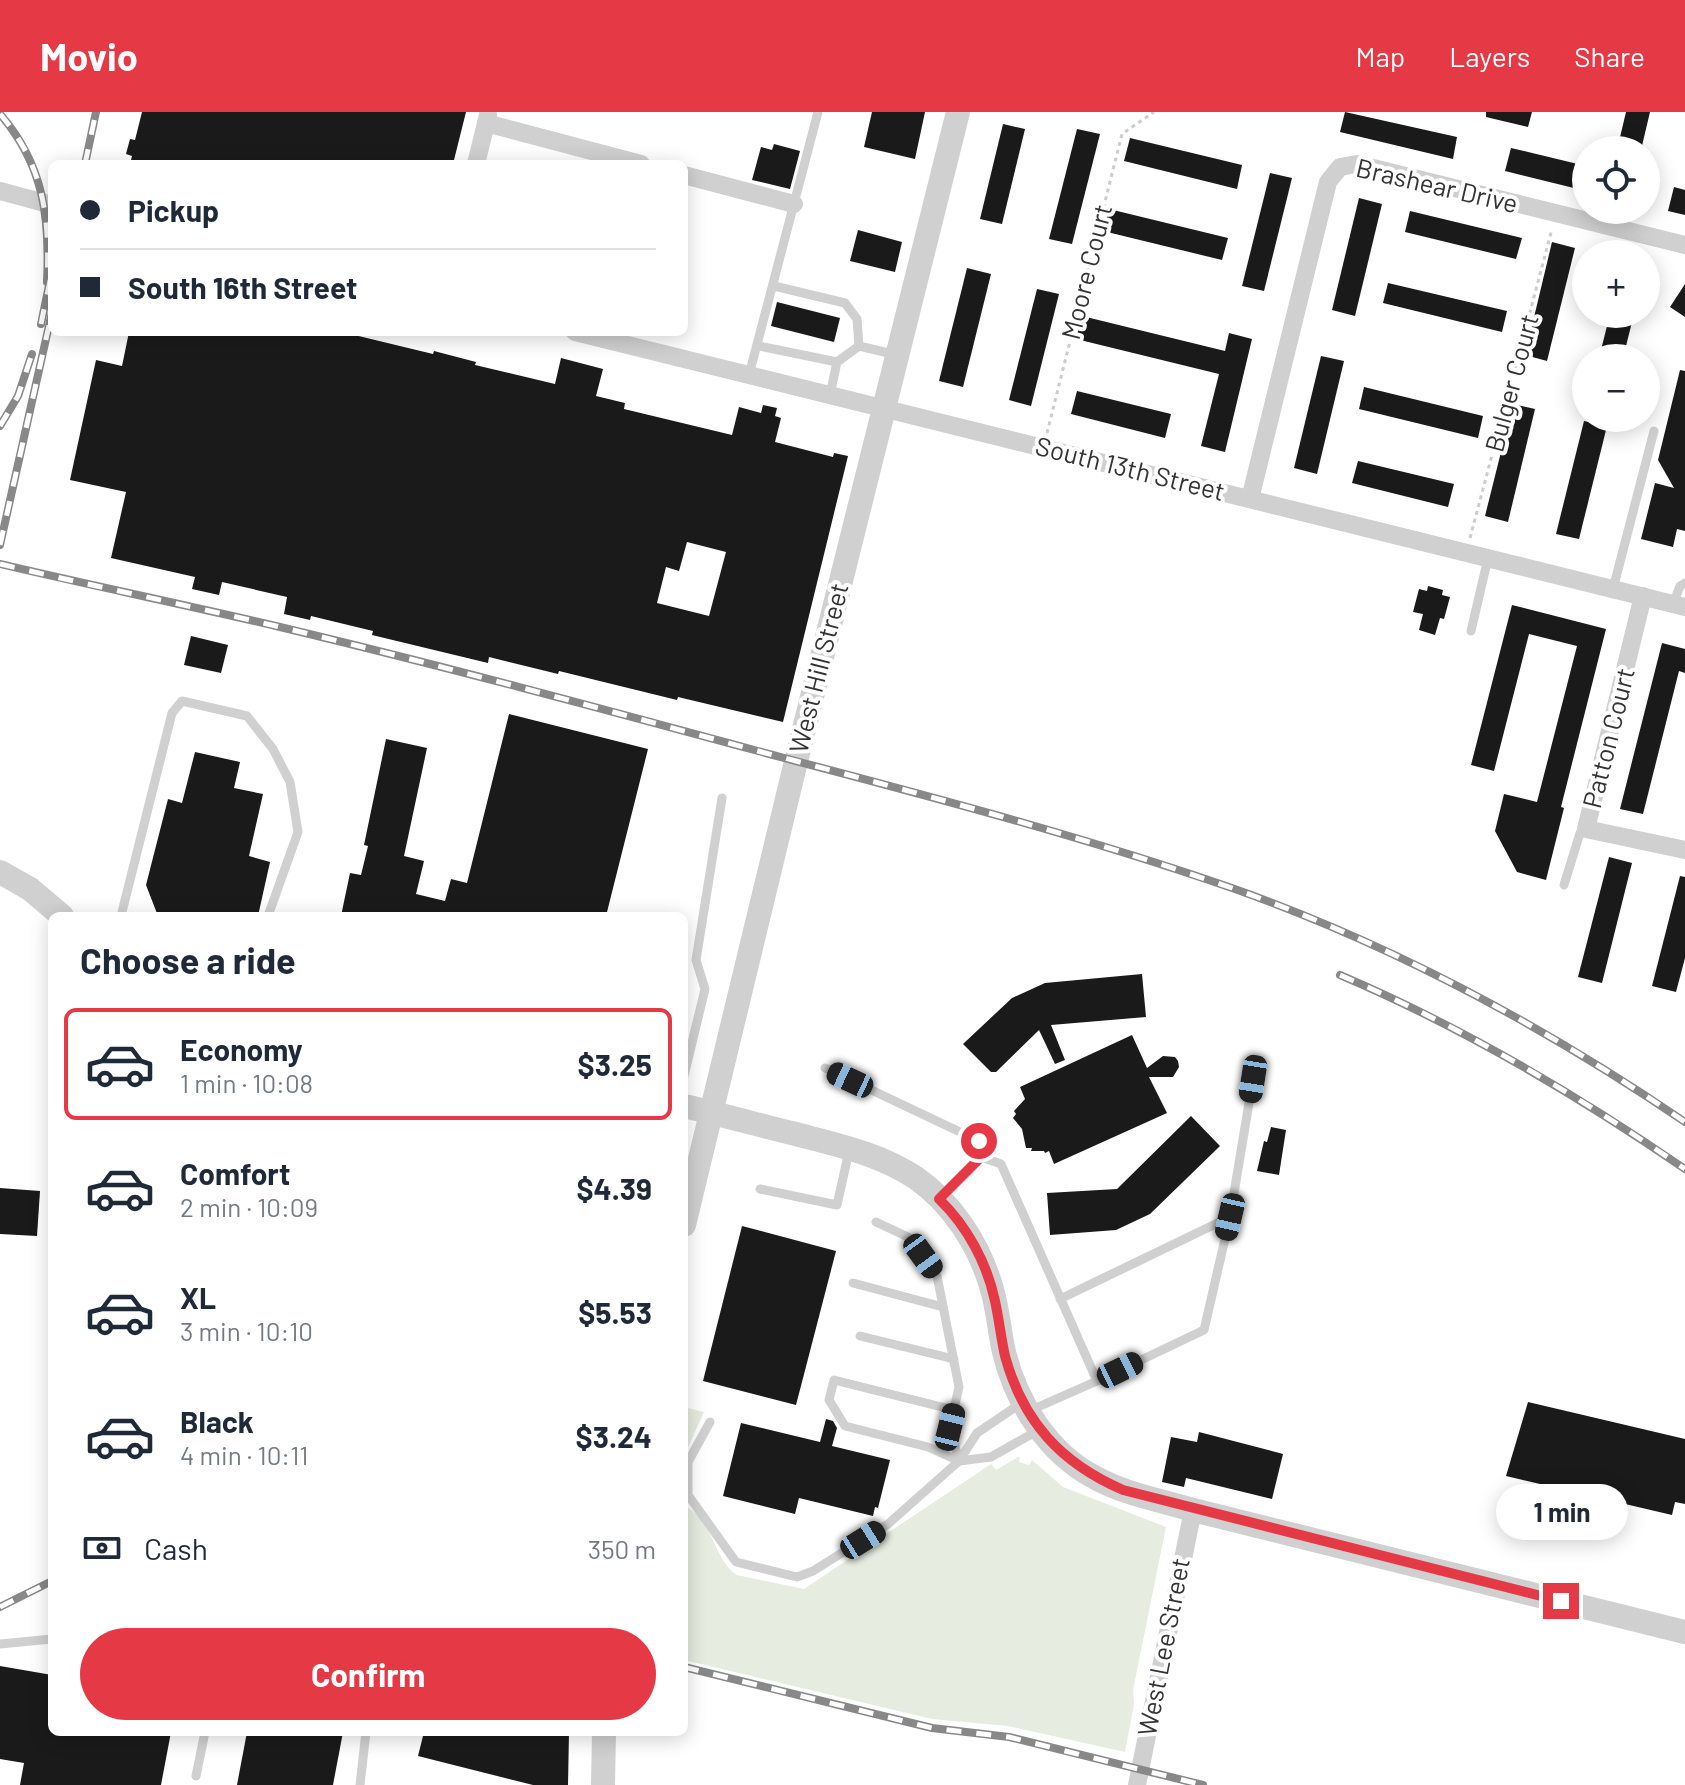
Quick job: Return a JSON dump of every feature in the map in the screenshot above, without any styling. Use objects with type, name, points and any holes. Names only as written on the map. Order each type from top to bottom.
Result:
[{"type":"street","name":"West Hill Street","points":[[688,1209],[958,112]]},
{"type":"street","points":[[477,160],[488,118],[628,160]]},
{"type":"street","name":"Brashear Drive","points":[[1250,499],[1328,182],[1334,172],[1347,164],[1685,245]]},
{"type":"street","points":[[688,176],[794,204]]},
{"type":"street","points":[[0,191],[48,204]]},
{"type":"street","name":"South 13th Street","points":[[591,336],[1679,606]]},
{"type":"street","name":"Patton Court","points":[[1643,596],[1586,829],[1685,850]]},
{"type":"street","points":[[0,872],[30,889],[57,912]]},
{"type":"street","points":[[688,1107],[850,1148],[883,1160],[905,1172],[939,1199],[962,1225],[983,1264],[995,1301],[1005,1353],[1031,1414],[1057,1449],[1093,1477],[1123,1490],[1193,1510],[1685,1632]]},
{"type":"street","name":"West Lee Street","points":[[1137,1785],[1193,1510]]},
{"type":"street","points":[[603,1785],[604,1736]]},
{"type":"lane","points":[[749,375],[818,112]]},
{"type":"lane","points":[[774,286],[845,303],[857,319],[859,346]]},
{"type":"lane","points":[[759,346],[837,362]]},
{"type":"lane","points":[[830,395],[837,362],[859,346],[897,355]]},
{"type":"lane","points":[[1613,589],[1654,432]]},
{"type":"lane","points":[[1471,631],[1488,558]]},
{"type":"lane","points":[[1679,606],[1680,586],[1685,583]]},
{"type":"lane","points":[[122,912],[172,713],[182,701],[247,716],[273,749],[290,782],[298,832],[269,912]]},
{"type":"lane","points":[[688,1059],[705,989],[696,960],[722,798]]},
{"type":"lane","points":[[1564,885],[1580,833],[1586,829]]},
{"type":"lane","points":[[825,1068],[979,1141],[981,1157]]},
{"type":"lane","points":[[710,1422],[688,1462],[688,1495],[736,1562],[797,1577],[813,1571],[888,1524],[959,1461],[977,1433],[1031,1414],[1204,1330],[1230,1217],[1253,1079]]},
{"type":"lane","points":[[760,1189],[837,1205],[850,1148]]},
{"type":"lane","points":[[939,1199],[981,1157]]},
{"type":"lane","points":[[981,1157],[1001,1164],[1097,1381]]},
{"type":"lane","points":[[1060,1299],[1230,1217]]},
{"type":"lane","points":[[876,1222],[908,1237],[937,1276],[959,1387],[950,1427],[959,1461]]},
{"type":"lane","points":[[853,1283],[943,1307]]},
{"type":"lane","points":[[860,1336],[954,1359]]},
{"type":"lane","points":[[954,1410],[834,1380],[829,1400],[845,1426],[928,1447],[959,1461],[991,1457],[1031,1414]]},
{"type":"lane","points":[[0,1644],[48,1639]]},
{"type":"lane","points":[[196,1776],[204,1736]]},
{"type":"lane","points":[[360,1785],[366,1736]]},
{"type":"path","name":"Moore Court","points":[[1043,448],[1122,134],[1154,112]]},
{"type":"path","name":"Bulger Court","points":[[1467,553],[1556,213]]},
{"type":"shaded area","points":[[688,1408],[704,1412],[688,1447]]},
{"type":"shaded area","points":[[1018,1457],[1019,1462],[1029,1465],[1032,1460],[1063,1487],[1166,1527],[1133,1690],[1134,1704],[1125,1752],[1008,1726],[932,1719],[688,1661],[688,1508],[702,1520],[723,1560],[737,1575],[804,1589],[991,1464],[996,1470]]},
{"type":"building","points":[[142,112],[466,112],[454,160],[131,160],[132,156],[126,154],[130,139],[135,140]]},
{"type":"building","points":[[872,112],[925,112],[915,159],[864,147]]},
{"type":"building","points":[[1345,112],[1457,137],[1453,159],[1340,132]]},
{"type":"building","points":[[1486,112],[1532,112],[1528,127],[1486,117]]},
{"type":"building","points":[[1626,112],[1650,112],[1644,136],[1620,136]]},
{"type":"building","points":[[1003,124],[1025,129],[1002,224],[980,219]]},
{"type":"building","points":[[1077,129],[1100,134],[1072,244],[1049,239]]},
{"type":"building","points":[[1130,138],[1242,165],[1237,189],[1124,161]]},
{"type":"building","points":[[774,144],[800,151],[790,189],[752,180],[761,147],[772,150]]},
{"type":"building","points":[[1511,148],[1572,163],[1572,188],[1505,171]]},
{"type":"building","points":[[1270,173],[1292,178],[1264,291],[1242,286]]},
{"type":"building","points":[[1674,187],[1685,190],[1685,215],[1668,211]]},
{"type":"building","points":[[1359,198],[1382,204],[1355,316],[1332,310]]},
{"type":"building","points":[[1109,209],[1228,238],[1222,260],[1103,231]]},
{"type":"building","points":[[1410,211],[1522,238],[1516,259],[1405,232]]},
{"type":"building","points":[[858,230],[902,242],[895,272],[850,261]]},
{"type":"building","points":[[1552,242],[1572,247],[1572,260],[1547,361],[1525,355]]},
{"type":"building","points":[[967,268],[991,274],[963,387],[939,381]]},
{"type":"building","points":[[1388,283],[1507,311],[1502,332],[1383,303]]},
{"type":"building","points":[[1685,284],[1685,317],[1670,307]]},
{"type":"building","points":[[1037,289],[1059,294],[1031,406],[1009,400]]},
{"type":"building","points":[[777,302],[840,318],[834,342],[771,326]]},
{"type":"building","points":[[1082,316],[1225,351],[1229,333],[1252,339],[1225,452],[1201,446],[1219,374],[1076,339]]},
{"type":"building","points":[[1606,328],[1630,328],[1626,344],[1602,344]]},
{"type":"building","points":[[128,336],[359,336],[433,354],[434,351],[476,362],[475,365],[555,384],[561,358],[603,369],[596,396],[625,403],[624,409],[732,435],[739,407],[761,413],[763,405],[777,408],[775,416],[781,418],[775,442],[833,457],[834,453],[848,456],[783,722],[489,657],[488,663],[372,635],[373,631],[311,616],[310,620],[284,614],[287,597],[222,582],[219,595],[192,589],[195,577],[111,558],[126,492],[70,480],[96,360],[122,366]],"holes":[[[687,542],[726,552],[709,616],[657,603],[666,567],[679,571]]]},
{"type":"building","points":[[1321,356],[1344,361],[1317,474],[1294,468]]},
{"type":"building","points":[[1680,370],[1685,371],[1685,531],[1677,529],[1673,547],[1641,539],[1655,483],[1674,488],[1658,460]]},
{"type":"building","points":[[1364,387],[1483,416],[1478,438],[1359,409]]},
{"type":"building","points":[[1077,391],[1171,414],[1165,438],[1071,414]]},
{"type":"building","points":[[1513,404],[1535,409],[1508,522],[1485,516]]},
{"type":"building","points":[[1581,432],[1606,432],[1579,539],[1556,534]]},
{"type":"building","points":[[1358,461],[1454,484],[1448,507],[1352,483]]},
{"type":"building","points":[[1428,586],[1443,590],[1442,595],[1450,597],[1444,619],[1440,618],[1435,635],[1419,630],[1423,614],[1413,612],[1419,589],[1427,591]]},
{"type":"building","points":[[1512,605],[1606,629],[1546,880],[1517,872],[1495,831],[1504,794],[1537,802],[1577,646],[1529,634],[1494,771],[1471,765]]},
{"type":"building","points":[[191,636],[228,645],[221,673],[184,665]]},
{"type":"building","points":[[1662,643],[1685,649],[1685,673],[1679,671],[1643,814],[1620,809]]},
{"type":"building","points":[[509,714],[648,749],[607,912],[342,912],[350,873],[361,875],[368,846],[364,845],[386,739],[427,748],[404,856],[424,861],[416,894],[445,901],[451,879],[467,883]]},
{"type":"building","points":[[195,752],[240,762],[234,788],[263,794],[249,856],[270,862],[259,912],[156,912],[146,885],[168,799],[182,803]]},
{"type":"building","points":[[1609,857],[1632,863],[1602,983],[1578,977]]},
{"type":"building","points":[[1680,876],[1685,877],[1685,958],[1676,992],[1652,986]]},
{"type":"building","points":[[1142,974],[1146,1017],[1051,1025],[1065,1060],[1055,1064],[1039,1030],[996,1072],[991,1072],[963,1044],[1012,998],[1045,983]]},
{"type":"building","points":[[1132,1035],[1147,1068],[1163,1056],[1175,1057],[1178,1061],[1179,1067],[1173,1077],[1149,1077],[1167,1113],[1054,1164],[1049,1151],[1045,1153],[1026,1148],[1022,1129],[1013,1118],[1016,1114],[1014,1111],[1025,1099],[1020,1087]]},
{"type":"building","points":[[1191,1116],[1220,1146],[1150,1214],[1116,1230],[1050,1235],[1047,1193],[1117,1189]]},
{"type":"building","points":[[1271,1127],[1286,1130],[1279,1175],[1257,1171],[1264,1141],[1267,1142]]},
{"type":"building","points":[[0,1188],[40,1191],[37,1236],[0,1234]]},
{"type":"building","points":[[742,1226],[836,1251],[796,1405],[703,1381]]},
{"type":"building","points":[[1528,1402],[1685,1439],[1685,1504],[1675,1502],[1672,1515],[1506,1476]]},
{"type":"building","points":[[826,1419],[833,1421],[837,1428],[832,1446],[890,1460],[878,1508],[875,1507],[873,1516],[799,1498],[795,1514],[723,1496],[741,1423],[820,1442]]},
{"type":"building","points":[[1199,1432],[1283,1454],[1272,1499],[1186,1478],[1184,1487],[1162,1482],[1171,1437],[1197,1442]]},
{"type":"building","points":[[0,1666],[48,1674],[48,1736],[170,1736],[161,1785],[20,1785],[24,1763],[0,1759]]},
{"type":"building","points":[[246,1736],[342,1736],[333,1785],[237,1785]]},
{"type":"building","points":[[423,1736],[569,1736],[568,1785],[533,1785],[418,1756]]},
{"type":"railway","points":[[86,160],[96,112]]},
{"type":"railway","points":[[0,114],[26,153],[41,193],[47,236],[47,282]]},
{"type":"railway","points":[[41,324],[48,290]]},
{"type":"railway","points":[[0,545],[48,330]]},
{"type":"railway","points":[[0,426],[18,396],[32,354]]},
{"type":"railway","points":[[0,564],[280,627],[460,672],[937,799],[1173,868],[1292,910],[1466,990],[1577,1053],[1685,1122]]},
{"type":"railway","points":[[1340,975],[1430,1017],[1517,1063],[1685,1169]]},
{"type":"railway","points":[[0,1607],[48,1583]]},
{"type":"railway","points":[[688,1668],[932,1728],[1009,1737],[1203,1785]]},
{"type":"route","points":[[979,1141],[981,1157],[939,1199],[962,1225],[983,1264],[991,1285],[1011,1375],[1020,1396],[1040,1430],[1072,1463],[1093,1477],[1123,1490],[1193,1510],[1561,1601]]}]
